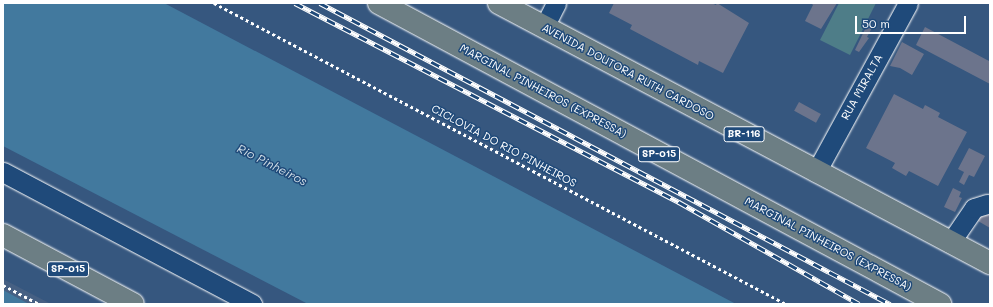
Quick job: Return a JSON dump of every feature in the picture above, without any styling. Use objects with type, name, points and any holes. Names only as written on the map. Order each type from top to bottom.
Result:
[{"type":"highway","name":"MARGINAL PINHEIROS (EXPRESSA)","points":[[379,3],[940,304]]},
{"type":"highway","name":"AVENIDA DOUTORA RUTH CARDOSO","points":[[499,3],[990,263]]},
{"type":"highway","name":"SP-015","points":[[3,235],[132,304]]},
{"type":"street","points":[[544,27],[556,3]]},
{"type":"street","name":"RUA MIRALTA","points":[[816,172],[908,3]]},
{"type":"street","points":[[3,172],[252,304]]},
{"type":"street","points":[[950,243],[974,208],[987,204]]},
{"type":"path","name":"CICLOVIA DO RIO PINHEIROS","points":[[214,3],[786,304]]},
{"type":"path","points":[[3,285],[39,304]]},
{"type":"shaded area","points":[[3,279],[51,304],[3,304]]},
{"type":"green space","points":[[839,3],[876,3],[850,55],[820,40]]},
{"type":"water","name":"Rio Pinheiros","points":[[3,3],[164,3],[736,304],[308,304],[3,146]]},
{"type":"water","points":[[3,290],[29,304],[3,304]]},
{"type":"building","points":[[614,3],[711,3],[716,5],[717,3],[749,23],[723,73],[699,61],[698,65],[630,29],[632,25],[609,13]]},
{"type":"building","points":[[811,3],[837,3],[821,29],[805,21],[813,5]]},
{"type":"building","points":[[868,23],[873,26],[867,37],[869,38],[859,52],[855,50]]},
{"type":"building","points":[[925,27],[989,61],[990,58],[990,84],[916,45]]},
{"type":"building","points":[[902,42],[924,54],[912,75],[900,68],[890,66]]},
{"type":"building","points":[[894,94],[923,109],[925,105],[940,113],[938,117],[967,132],[938,186],[909,171],[906,176],[892,168],[895,163],[866,148]]},
{"type":"building","points":[[799,102],[821,114],[816,123],[794,111]]},
{"type":"building","points":[[969,148],[985,156],[974,177],[969,175],[964,185],[959,182],[964,172],[958,169]]},
{"type":"building","points":[[953,188],[961,192],[959,197],[962,198],[955,212],[944,207]]},
{"type":"building","points":[[990,197],[990,228],[978,221]]},
{"type":"railway","points":[[295,3],[679,202],[859,304]]},
{"type":"railway","points":[[320,3],[890,304]]}]
